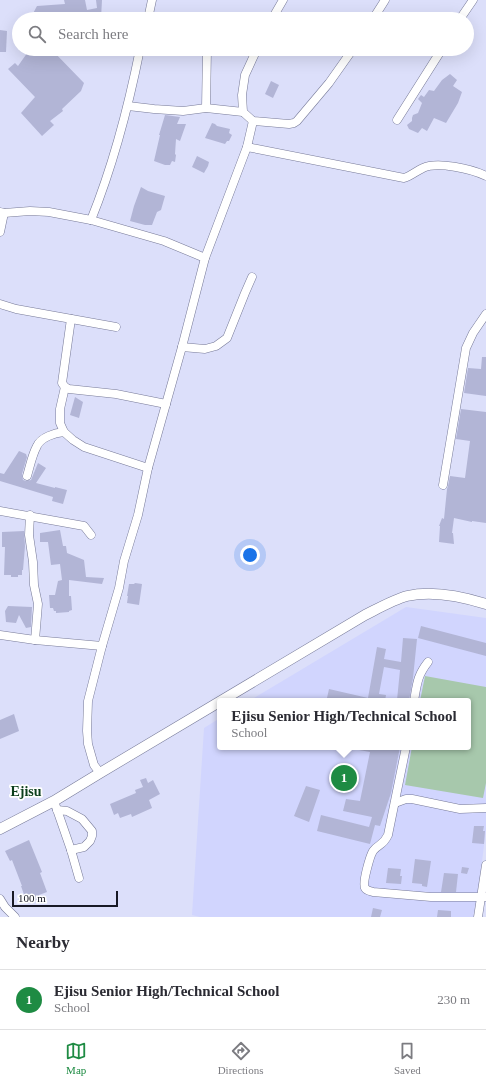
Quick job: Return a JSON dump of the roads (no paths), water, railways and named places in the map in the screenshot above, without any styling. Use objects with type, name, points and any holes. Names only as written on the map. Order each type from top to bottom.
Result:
[{"type":"main road","points":[[225,698],[365,615],[407,596],[439,594],[470,599],[486,604]]},
{"type":"main road","points":[[0,829],[54,800],[217,703]]},
{"type":"street","points":[[149,12],[152,0]]},
{"type":"street","points":[[276,12],[283,0]]},
{"type":"street","points":[[377,12],[385,0]]},
{"type":"street","points":[[465,12],[473,0]]},
{"type":"street","points":[[91,220],[118,145],[139,56]]},
{"type":"street","points":[[206,108],[207,56]]},
{"type":"street","points":[[243,112],[242,95],[245,75],[254,56]]},
{"type":"street","points":[[128,106],[183,111],[206,108],[243,112],[253,122],[294,123],[328,84],[349,56]]},
{"type":"street","points":[[396,120],[437,56]]},
{"type":"street","points":[[100,773],[94,765],[91,756],[87,731],[88,701],[119,588],[124,561],[138,515],[148,468],[206,258],[247,147],[253,122]]},
{"type":"street","points":[[247,147],[404,178],[411,176],[424,168],[440,165],[478,172],[486,176]]},
{"type":"street","points":[[0,232],[2,212],[48,212],[91,220],[164,240],[206,258]]},
{"type":"street","points":[[182,347],[204,349],[216,346],[227,338],[252,278]]},
{"type":"street","points":[[0,304],[16,309],[116,326]]},
{"type":"street","points":[[442,485],[466,348],[473,333],[486,314]]},
{"type":"street","points":[[71,319],[62,383],[65,387],[69,389],[116,394],[166,404]]},
{"type":"street","points":[[65,387],[60,409],[60,423],[64,432],[84,448],[148,468]]},
{"type":"street","points":[[27,476],[37,445],[41,440],[64,432]]},
{"type":"street","points":[[0,510],[84,526],[91,534]]},
{"type":"street","points":[[30,516],[29,535],[33,562],[34,585],[38,604],[35,640]]},
{"type":"street","points":[[0,635],[35,640],[102,646]]},
{"type":"street","points":[[415,698],[418,678],[428,662]]},
{"type":"street","points":[[405,750],[388,836],[372,854],[364,883],[365,888],[374,892],[431,897],[484,897]]},
{"type":"street","points":[[395,802],[412,799],[460,809],[486,808]]},
{"type":"street","points":[[54,800],[71,850],[78,878]]},
{"type":"street","points":[[57,810],[67,811],[82,819],[92,831],[90,841],[84,847],[71,850]]},
{"type":"street","points":[[478,917],[484,897],[486,865]]},
{"type":"street","points":[[0,899],[5,907],[15,917]]},
{"type":"place","name":"Ejisu Senior High/Technical School","points":[[344,778]]},
{"type":"district","name":"Ejisu","points":[[26,791]]}]
